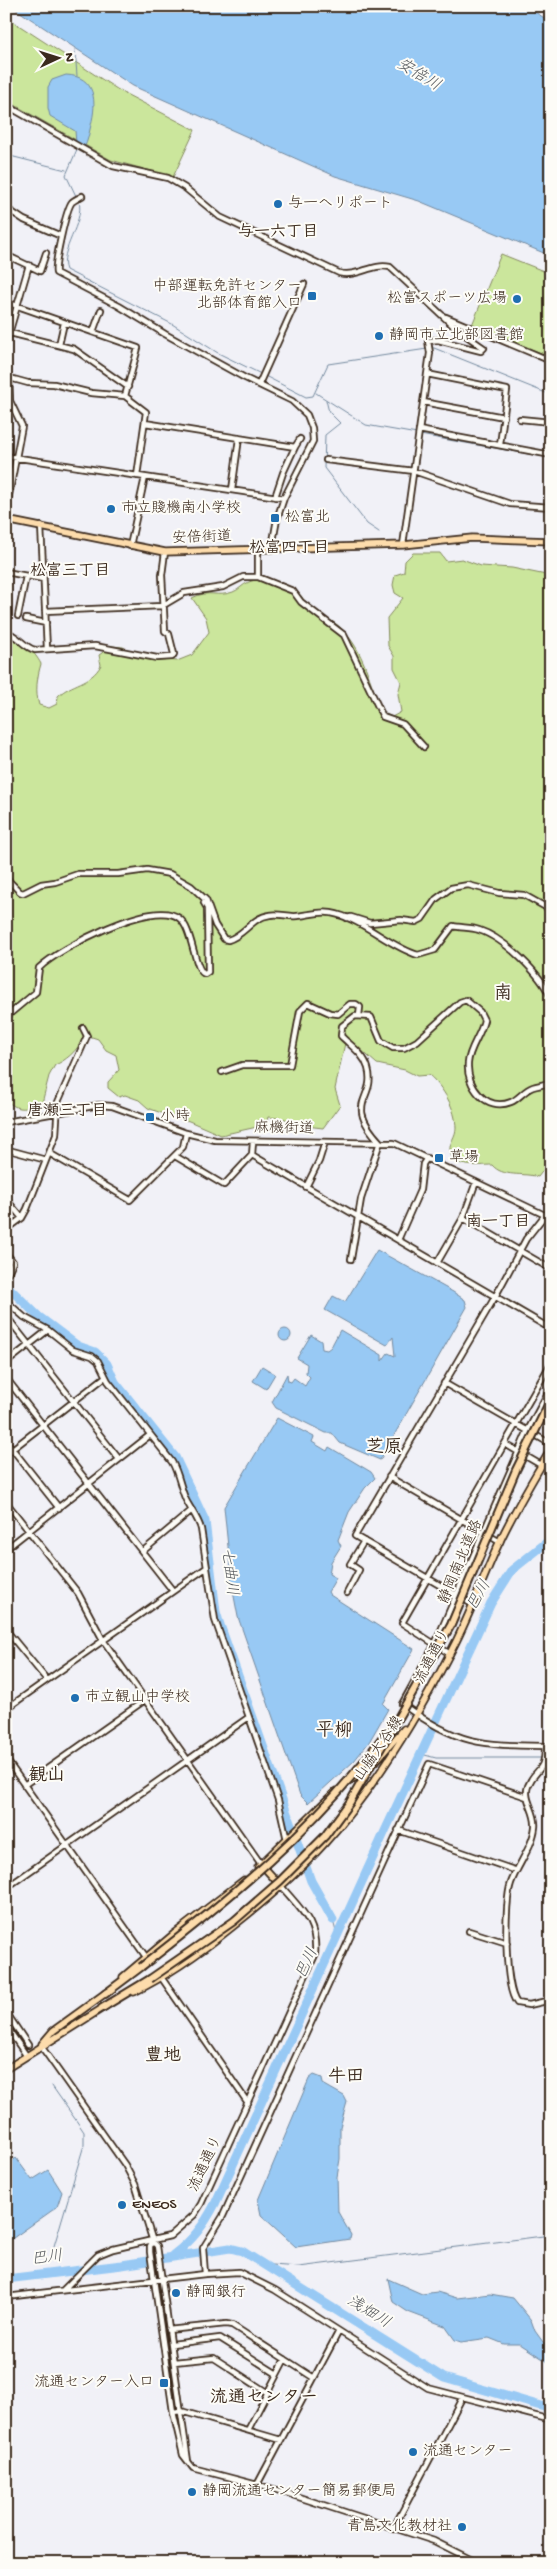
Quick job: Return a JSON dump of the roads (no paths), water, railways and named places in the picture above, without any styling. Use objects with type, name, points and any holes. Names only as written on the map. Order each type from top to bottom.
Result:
[{"type":"highway","name":"静岡南北道路","points":[[385,1736],[416,1684],[448,1623],[517,1462],[551,1394]]},
{"type":"highway","name":"静岡南北道路","points":[[385,1736],[419,1685],[451,1625],[519,1464],[551,1399]]},
{"type":"highway","points":[[105,1994],[222,1905],[286,1847],[350,1778],[385,1736]]},
{"type":"highway","points":[[102,2008],[195,1950],[234,1921],[305,1857],[350,1802],[385,1736]]},
{"type":"main road","name":"安倍街道","points":[[6,520],[165,552],[272,547],[403,545],[472,538],[551,540]]},
{"type":"main road","name":"流通通り","points":[[417,1715],[450,1654],[500,1542],[551,1449]]},
{"type":"main road","name":"山脇大谷線","points":[[105,1994],[146,1957],[261,1864],[324,1801],[371,1766],[417,1715]]},
{"type":"main road","name":"山脇大谷線","points":[[102,2008],[160,1977],[212,1943],[300,1869],[348,1814],[417,1715]]},
{"type":"main road","points":[[261,1864],[281,1886]]},
{"type":"main road","points":[[41,2046],[53,2031],[105,1994]]},
{"type":"main road","points":[[6,2069],[41,2046],[58,2038],[102,2008]]},
{"type":"street","points":[[6,105],[113,166],[168,178],[185,188],[220,217],[339,273],[352,274],[382,265],[390,267],[458,330],[481,345],[484,350],[432,340],[428,341],[430,352],[403,545]]},
{"type":"street","points":[[6,180],[8,185],[6,191]]},
{"type":"street","points":[[82,196],[72,201],[60,236],[62,241],[55,267],[60,277],[119,306],[165,334],[292,400],[307,415],[312,428],[313,441],[284,498],[272,547]]},
{"type":"street","points":[[6,209],[24,220],[60,236]]},
{"type":"street","points":[[6,255],[40,272],[46,253]]},
{"type":"street","points":[[6,344],[29,265]]},
{"type":"street","points":[[259,384],[304,284]]},
{"type":"street","points":[[6,302],[138,348],[125,396]]},
{"type":"street","points":[[93,332],[101,310]]},
{"type":"street","points":[[442,316],[551,361]]},
{"type":"street","points":[[59,345],[64,322]]},
{"type":"street","points":[[8,332],[74,349],[128,387]]},
{"type":"street","points":[[427,374],[507,390],[500,445]]},
{"type":"street","points":[[6,511],[22,426],[10,401],[8,377],[28,383],[54,384],[91,393],[125,396],[146,412],[137,476]]},
{"type":"street","points":[[423,402],[504,417]]},
{"type":"street","points":[[520,419],[551,422]]},
{"type":"street","points":[[145,423],[295,447]]},
{"type":"street","points":[[420,430],[551,455]]},
{"type":"street","points":[[232,490],[240,438]]},
{"type":"street","points":[[275,497],[283,473],[300,440]]},
{"type":"street","points":[[6,456],[284,498]]},
{"type":"street","points":[[326,460],[414,470],[510,504],[551,507]]},
{"type":"street","points":[[130,546],[145,477]]},
{"type":"street","points":[[41,526],[47,649]]},
{"type":"street","points":[[258,548],[258,576]]},
{"type":"street","points":[[6,632],[12,634],[28,648],[47,649],[95,646],[157,658],[172,658],[174,654],[169,634],[165,631],[162,606],[165,552]]},
{"type":"street","points":[[6,572],[44,579]]},
{"type":"street","points":[[18,616],[26,576]]},
{"type":"street","points":[[45,611],[162,606],[184,594],[223,587],[243,577],[258,576],[293,591],[301,602],[344,635],[383,716],[403,724],[424,748]]},
{"type":"street","points":[[26,619],[46,623]]},
{"type":"street","points":[[6,878],[20,892],[24,893],[41,884],[55,882],[78,874],[118,874],[147,870],[170,874],[199,893],[210,908],[220,934],[228,940],[236,936],[256,919],[270,914],[298,916],[317,912],[333,913],[347,918],[418,955],[435,950],[453,926],[478,929],[494,938],[527,964],[545,984],[551,998]]},
{"type":"street","points":[[347,918],[351,916],[370,923],[401,920],[416,922],[422,919],[436,899],[451,888],[468,885],[499,893],[524,895],[551,910]]},
{"type":"street","points":[[6,1017],[36,992],[39,968],[52,957],[91,934],[149,915],[168,913],[180,918],[188,930],[199,969],[205,974],[208,972],[207,908],[199,893]]},
{"type":"street","points":[[352,1259],[363,1192],[380,1142],[366,1125],[361,1112],[368,1084],[368,1070],[364,1059],[341,1036],[342,1026],[359,1016],[371,1017],[375,1031],[386,1044],[393,1048],[404,1048],[417,1041],[460,1002],[466,1000],[480,1012],[484,1020],[470,1053],[468,1070],[473,1086],[486,1102],[499,1104],[511,1102],[531,1087],[551,1082]]},
{"type":"street","points":[[222,1072],[242,1065],[290,1065],[300,1011],[308,1003],[330,1013],[338,1014],[350,1004],[356,1004],[360,1008],[359,1016]]},
{"type":"street","points":[[6,1230],[22,1218],[49,1153],[57,1129],[57,1111],[62,1091],[87,1036],[83,1028]]},
{"type":"street","name":"麻機街道","points":[[6,1122],[57,1111],[99,1105],[112,1106],[186,1133],[214,1140],[253,1142],[380,1142],[401,1145],[551,1218]]},
{"type":"street","points":[[49,1153],[130,1200],[183,1147],[186,1133]]},
{"type":"street","points":[[175,1156],[224,1185],[252,1155],[253,1142]]},
{"type":"street","points":[[306,1187],[319,1161],[325,1142]]},
{"type":"street","points":[[6,1152],[9,1150],[46,1160]]},
{"type":"street","points":[[252,1155],[551,1329]]},
{"type":"street","points":[[398,1240],[420,1190],[423,1164],[427,1158]]},
{"type":"street","points":[[437,1263],[463,1218],[476,1182]]},
{"type":"street","points":[[6,1199],[22,1218]]},
{"type":"street","points":[[472,1604],[355,1536],[521,1252],[526,1239],[545,1214]]},
{"type":"street","points":[[463,1218],[551,1269]]},
{"type":"street","points":[[6,1254],[12,1262],[11,1270],[6,1277]]},
{"type":"street","points":[[6,1301],[24,1317],[48,1330],[73,1350],[92,1356],[102,1367],[104,1377],[172,1462],[201,1529],[215,1620],[278,1800],[288,1839]]},
{"type":"street","points":[[7,1317],[119,1459]]},
{"type":"street","points":[[6,1363],[48,1330]]},
{"type":"street","points":[[450,1654],[402,1623],[551,1363]]},
{"type":"street","points":[[6,1454],[104,1377]]},
{"type":"street","points":[[6,1378],[173,1591]]},
{"type":"street","points":[[444,1383],[551,1444]]},
{"type":"street","points":[[551,1387],[518,1452],[458,1596],[435,1644],[402,1704],[423,1719],[471,1742],[551,1746]]},
{"type":"street","points":[[6,1549],[150,1435]]},
{"type":"street","points":[[6,1440],[59,1508]]},
{"type":"street","points":[[505,1444],[541,1465]]},
{"type":"street","points":[[389,1477],[500,1542]]},
{"type":"street","points":[[6,1502],[78,1593],[103,1640],[261,1864]]},
{"type":"street","points":[[143,1551],[192,1510]]},
{"type":"street","points":[[347,1592],[359,1570],[350,1564],[364,1541]]},
{"type":"street","points":[[6,1709],[206,1568]]},
{"type":"street","points":[[6,1630],[47,1680]]},
{"type":"street","points":[[24,1785],[145,1700]]},
{"type":"street","points":[[6,1888],[249,1717]]},
{"type":"street","points":[[545,1746],[544,1764],[528,1786],[527,1797],[534,1813],[535,1827],[510,1888],[507,1964],[514,2000],[522,2005],[551,2000]]},
{"type":"street","points":[[6,1759],[146,1957]]},
{"type":"street","points":[[205,2274],[203,2248],[223,2216],[429,1764],[527,1797]]},
{"type":"street","points":[[398,1830],[517,1871]]},
{"type":"street","name":"流通通り","points":[[62,2291],[93,2260],[113,2249],[153,2242],[170,2236],[194,2215],[202,2204],[315,1955],[317,1940],[309,1918],[281,1886]]},
{"type":"street","points":[[469,1931],[507,1943]]},
{"type":"street","points":[[160,1977],[248,2103]]},
{"type":"street","points":[[6,2012],[28,2045]]},
{"type":"street","points":[[6,2026],[26,2055]]},
{"type":"street","points":[[41,2046],[125,2165],[135,2184],[153,2242],[158,2250],[188,2463]]},
{"type":"street","points":[[153,2242],[150,2246],[150,2252],[173,2412],[182,2455],[188,2463],[200,2470],[258,2485],[434,2541],[478,2563]]},
{"type":"street","points":[[6,2297],[205,2274],[230,2272],[250,2275],[428,2388],[551,2420]]},
{"type":"street","points":[[162,2331],[226,2324],[238,2328],[314,2378]]},
{"type":"street","points":[[258,2485],[339,2331]]},
{"type":"street","points":[[172,2344],[220,2338],[277,2374]]},
{"type":"street","points":[[174,2362],[214,2358],[268,2393]]},
{"type":"street","points":[[248,2430],[285,2359]]},
{"type":"street","points":[[393,2529],[462,2398]]},
{"type":"street","points":[[173,2412],[181,2411],[281,2440]]},
{"type":"water","name":"安倍川","points":[[11,6],[525,6],[551,22],[551,256],[419,201],[335,176],[133,86]]},
{"type":"water","points":[[66,75],[76,76],[89,85],[94,99],[93,116],[84,148],[76,143],[75,131],[50,116],[48,108],[48,87],[52,80]]},
{"type":"water","points":[[377,1250],[453,1292],[465,1300],[467,1307],[380,1460],[340,1443],[332,1433],[326,1433],[276,1408],[272,1402],[287,1374],[288,1381],[291,1382],[294,1378],[305,1386],[310,1377],[306,1373],[307,1364],[297,1358],[311,1335],[321,1341],[322,1349],[327,1350],[331,1347],[340,1330],[382,1355],[382,1361],[388,1353],[395,1356],[393,1337],[387,1345],[325,1310],[333,1296],[345,1302]]},
{"type":"water","points":[[283,1329],[287,1329],[291,1335],[287,1341],[283,1341],[279,1337],[279,1333]]},
{"type":"water","points":[[262,1366],[275,1374],[266,1389],[253,1381]]},
{"type":"water","points":[[277,1418],[314,1437],[312,1442],[327,1451],[329,1447],[371,1472],[375,1478],[365,1488],[349,1512],[338,1540],[341,1546],[331,1562],[329,1574],[336,1578],[328,1592],[414,1649],[383,1704],[388,1709],[369,1742],[354,1761],[308,1803],[300,1795],[238,1617],[232,1586],[224,1507]]},
{"type":"water","points":[[314,2075],[322,2078],[323,2084],[344,2096],[347,2102],[340,2127],[340,2159],[337,2177],[338,2212],[351,2235],[350,2239],[296,2247],[261,2215],[258,2200],[309,2079]]},
{"type":"water","points":[[16,2158],[32,2180],[48,2170],[62,2192],[57,2207],[6,2243],[6,2165]]},
{"type":"water","points":[[388,2279],[422,2294],[437,2292],[457,2298],[490,2294],[513,2298],[531,2320],[535,2331],[543,2342],[551,2347],[551,2364],[520,2344],[504,2344],[489,2338],[461,2342],[455,2340],[445,2326],[408,2312],[393,2302]]},
{"type":"waterway","points":[[75,48],[77,76]]},
{"type":"waterway","points":[[77,198],[66,175],[78,147]]},
{"type":"waterway","points":[[6,155],[66,170]]},
{"type":"waterway","points":[[79,201],[80,210],[66,254],[66,270],[172,324],[218,353],[261,374]]},
{"type":"waterway","points":[[431,348],[551,395]]},
{"type":"waterway","points":[[265,376],[306,397],[313,396],[328,364],[427,349]]},
{"type":"waterway","points":[[316,393],[366,425],[417,434]]},
{"type":"waterway","points":[[326,400],[329,412],[340,423],[325,435],[324,468],[367,524],[379,532]]},
{"type":"waterway","points":[[420,435],[551,458]]},
{"type":"waterway","name":"七曲川","points":[[6,1285],[38,1316],[78,1346],[95,1352],[107,1364],[115,1382],[175,1457],[205,1521],[216,1612],[220,1625],[311,1881],[333,1920]]},
{"type":"waterway","name":"巴川","points":[[173,2255],[197,2232],[215,2204],[491,1603],[512,1570],[551,1539]]},
{"type":"waterway","points":[[421,1754],[436,1758],[543,1758]]},
{"type":"waterway","name":"巴川","points":[[333,1920],[336,1932],[335,1940]]},
{"type":"waterway","points":[[6,2022],[22,2045]]},
{"type":"waterway","points":[[52,2086],[84,2132],[84,2145],[54,2246]]},
{"type":"waterway","points":[[259,2264],[299,2267],[551,2235]]},
{"type":"waterway","name":"浅畑川","points":[[6,2279],[122,2265],[230,2248],[242,2251],[444,2378],[551,2409]]},
{"type":"place","name":"与一ヘリポート","points":[[278,204]]},
{"type":"place","name":"中部運転免許センター 北部体育館入口","points":[[312,296]]},
{"type":"place","name":"松富スポーツ広場","points":[[517,299]]},
{"type":"place","name":"静岡市立北部図書館","points":[[379,336]]},
{"type":"place","name":"市立賤機南小学校","points":[[111,509]]},
{"type":"place","name":"松富北","points":[[275,518]]},
{"type":"place","name":"小時","points":[[150,1117]]},
{"type":"place","name":"草場","points":[[439,1158]]},
{"type":"place","name":"市立観山中学校","points":[[75,1698]]},
{"type":"place","name":"ENEOS","points":[[122,2205]]},
{"type":"place","name":"静岡銀行","points":[[176,2293]]},
{"type":"place","name":"流通センター入口","points":[[164,2383]]},
{"type":"place","name":"流通センター","points":[[413,2452]]},
{"type":"place","name":"静岡流通センター簡易郵便局","points":[[192,2492]]},
{"type":"place","name":"青島文化教材社","points":[[462,2527]]},
{"type":"district","name":"与一六丁目","points":[[278,233]]},
{"type":"district","name":"松富四丁目","points":[[289,549]]},
{"type":"district","name":"松富三丁目","points":[[70,572]]},
{"type":"district","name":"南","points":[[503,994]]},
{"type":"district","name":"唐瀬三丁目","points":[[67,1112]]},
{"type":"district","name":"南一丁目","points":[[498,1223]]},
{"type":"district","name":"芝原","points":[[384,1448]]},
{"type":"district","name":"平柳","points":[[334,1731]]},
{"type":"district","name":"観山","points":[[47,1776]]},
{"type":"district","name":"豊地","points":[[163,2056]]},
{"type":"district","name":"牛田","points":[[346,2077]]},
{"type":"district","name":"流通センター","points":[[264,2398]]}]
